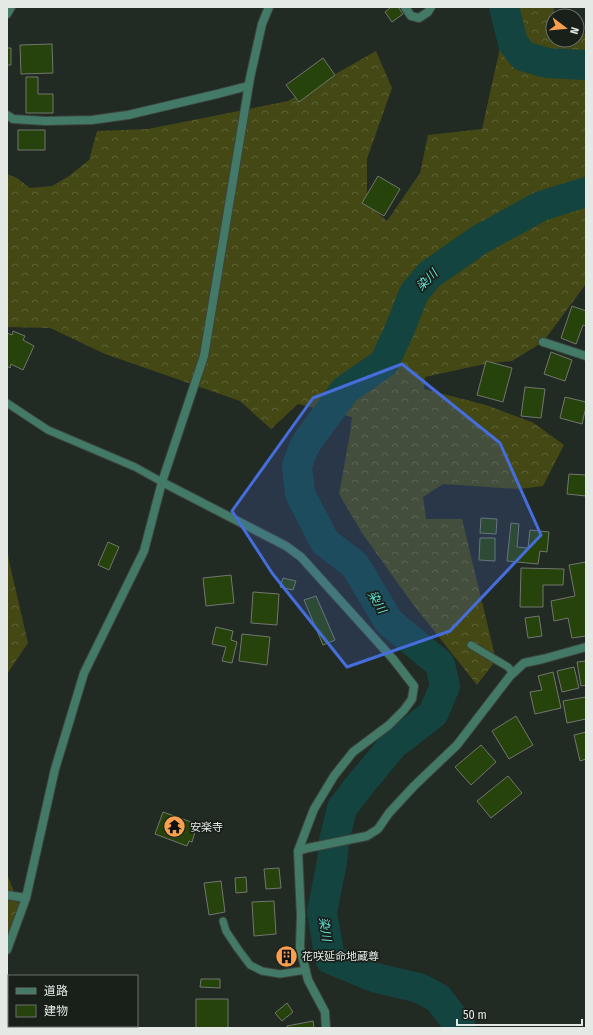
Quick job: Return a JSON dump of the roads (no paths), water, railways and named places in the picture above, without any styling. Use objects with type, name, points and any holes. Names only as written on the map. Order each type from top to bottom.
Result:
[{"type":"street","points":[[7,14],[11,7]]},
{"type":"street","points":[[7,950],[26,898],[54,770],[84,673],[144,552],[162,482],[204,356],[248,86],[262,24],[269,7]]},
{"type":"street","points":[[405,7],[411,16],[419,18],[428,12],[431,7]]},
{"type":"street","points":[[7,115],[13,119],[45,121],[92,120],[128,115],[248,86]]},
{"type":"street","points":[[543,342],[586,356]]},
{"type":"street","points":[[162,482],[286,546],[301,557],[393,659],[414,686],[412,699],[404,710],[390,725],[353,752],[334,776],[314,809],[298,851],[301,916],[300,947],[308,980],[325,1012],[326,1028]]},
{"type":"street","points":[[298,851],[367,836],[378,829],[389,813],[414,786],[457,745],[513,673],[524,663],[586,646]]},
{"type":"street","points":[[7,895],[26,898]]},
{"type":"lane","points":[[7,403],[48,430],[135,467],[162,482]]},
{"type":"lane","points":[[471,645],[508,667],[513,673]]},
{"type":"lane","points":[[223,921],[226,930],[250,965],[262,971],[280,974],[306,970]]},
{"type":"waterway","name":"染川","points":[[504,7],[513,43],[523,56],[547,63],[586,65]]},
{"type":"waterway","name":"染川","points":[[461,1028],[438,998],[419,988],[376,978],[330,959],[322,912],[332,862],[334,841],[342,808],[393,745],[433,714],[445,686],[440,664],[389,622],[355,565],[325,542],[300,494],[297,466],[304,447],[309,439],[345,390],[384,363],[414,293],[429,275],[479,240],[541,206],[586,192]]},
{"type":"place","name":"安楽寺","points":[[175,827]]},
{"type":"place","name":"花咲延命地蔵尊","points":[[286,956]]}]
